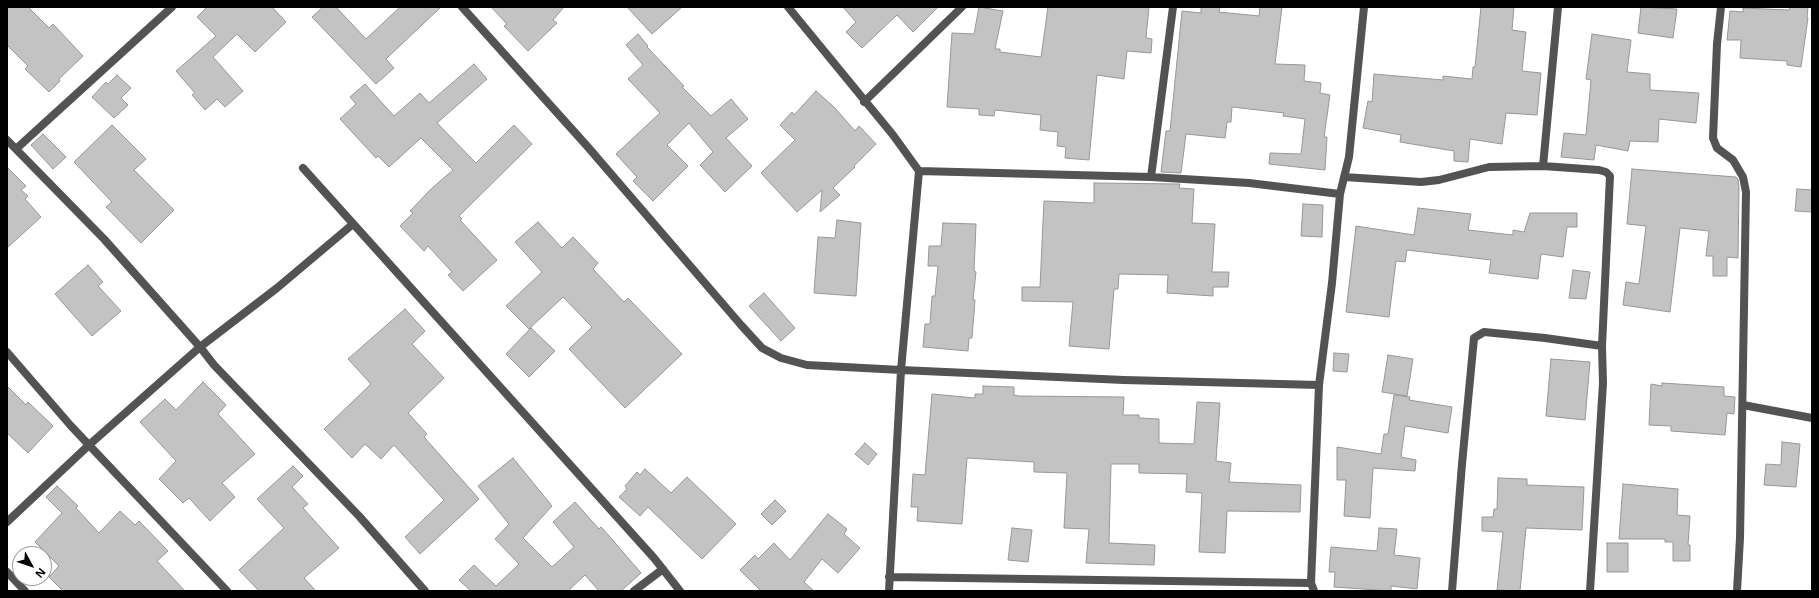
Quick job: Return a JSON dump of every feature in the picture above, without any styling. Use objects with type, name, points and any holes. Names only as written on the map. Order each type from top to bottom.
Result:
[{"type":"street","points":[[16,149],[172,7]]},
{"type":"street","points":[[462,7],[592,152],[762,348],[781,358],[807,365],[901,370],[1124,380],[1319,385]]},
{"type":"street","points":[[788,7],[906,152],[919,171],[901,370],[888,591]]},
{"type":"street","points":[[864,102],[962,7]]},
{"type":"street","points":[[1151,177],[1173,7]]},
{"type":"street","points":[[889,578],[1313,587],[1319,385],[1332,283],[1340,194],[1349,157],[1364,7]]},
{"type":"street","points":[[1543,166],[1558,7]]},
{"type":"street","points":[[1721,7],[1717,44],[1713,138],[1717,148],[1734,160],[1743,177],[1746,192],[1740,538],[1737,591]]},
{"type":"street","points":[[7,140],[104,239],[200,347],[214,365],[359,516],[425,591]]},
{"type":"street","points":[[1344,177],[1421,182],[1439,180],[1489,167],[1543,166],[1599,170],[1606,172],[1610,176],[1602,346],[1603,383],[1590,591]]},
{"type":"street","points":[[303,168],[663,570],[680,591]]},
{"type":"street","points":[[919,171],[1151,177],[1249,183],[1340,194]]},
{"type":"street","points":[[7,522],[89,445],[200,347],[277,288],[353,224]]},
{"type":"street","points":[[1452,591],[1474,338],[1484,332],[1545,338],[1602,346]]},
{"type":"street","points":[[7,352],[89,445],[227,591]]},
{"type":"street","points":[[1742,405],[1812,418]]},
{"type":"street","points":[[634,591],[663,570]]},
{"type":"street","points":[[7,572],[25,591]]},
{"type":"building","points":[[7,7],[28,7],[49,28],[53,24],[83,56],[59,79],[60,81],[49,92],[25,69],[28,66],[7,45]]},
{"type":"building","points":[[207,7],[272,7],[286,22],[255,52],[237,34],[213,57],[243,91],[225,107],[217,99],[205,110],[192,95],[195,93],[176,71],[216,36],[197,17]]},
{"type":"building","points":[[323,7],[336,7],[366,39],[400,7],[441,7],[386,59],[394,68],[376,84],[312,17]]},
{"type":"building","points":[[491,7],[564,7],[553,20],[557,23],[528,51],[504,26],[507,24]]},
{"type":"building","points":[[627,7],[682,7],[652,34]]},
{"type":"building","points":[[843,7],[938,7],[913,32],[897,15],[862,48],[846,32],[856,22]]},
{"type":"building","points":[[979,7],[1003,11],[995,49],[1000,49],[1000,52],[1041,57],[1048,7],[1149,7],[1146,38],[1152,39],[1151,53],[1127,51],[1124,79],[1097,75],[1089,160],[1065,158],[1066,147],[1057,146],[1058,132],[1040,130],[1041,115],[995,110],[994,116],[979,115],[979,109],[947,107],[952,33],[974,34]]},
{"type":"building","points":[[1201,7],[1220,7],[1219,12],[1259,16],[1260,7],[1282,7],[1275,64],[1305,65],[1304,81],[1321,83],[1320,93],[1330,95],[1324,137],[1327,137],[1325,170],[1269,164],[1270,153],[1301,154],[1305,119],[1283,116],[1284,113],[1232,107],[1231,122],[1227,122],[1225,138],[1186,134],[1181,173],[1161,172],[1166,131],[1170,131],[1182,11],[1201,13]]},
{"type":"building","points":[[1481,7],[1514,7],[1512,30],[1526,32],[1522,71],[1541,73],[1537,115],[1506,113],[1502,144],[1470,139],[1468,162],[1454,161],[1454,151],[1400,142],[1401,135],[1363,128],[1368,101],[1372,102],[1374,74],[1443,80],[1443,76],[1472,79],[1473,67],[1475,67]]},
{"type":"building","points":[[1641,7],[1677,9],[1673,38],[1638,33]]},
{"type":"building","points":[[1790,7],[1808,7],[1808,18],[1801,67],[1787,65],[1787,61],[1740,58],[1741,40],[1727,40],[1730,11],[1743,12],[1743,8],[1789,10]]},
{"type":"building","points":[[638,34],[648,46],[647,47],[684,86],[682,87],[711,116],[731,99],[748,119],[726,138],[752,166],[725,192],[700,165],[713,152],[689,123],[667,145],[688,166],[653,201],[633,181],[637,177],[616,154],[660,113],[628,79],[643,65],[626,45]]},
{"type":"building","points":[[1592,34],[1631,40],[1627,72],[1650,74],[1650,90],[1699,93],[1696,123],[1659,119],[1658,142],[1630,141],[1628,151],[1596,145],[1594,160],[1561,157],[1564,133],[1586,135],[1591,80],[1586,79]]},
{"type":"building","points":[[474,64],[487,79],[437,123],[476,163],[514,125],[532,144],[459,216],[462,219],[460,220],[497,260],[463,291],[448,275],[452,272],[428,246],[424,251],[400,226],[413,213],[410,211],[431,189],[453,170],[421,138],[389,167],[378,156],[376,158],[340,119],[356,104],[350,97],[365,84],[394,116],[420,93],[429,103]]},
{"type":"building","points":[[117,75],[131,88],[121,98],[128,105],[114,118],[92,97],[106,82],[108,84]]},
{"type":"building","points":[[816,91],[834,107],[855,131],[859,126],[876,144],[833,188],[840,195],[820,212],[822,190],[797,212],[761,173],[795,140],[780,125],[792,112],[794,115]]},
{"type":"building","points":[[112,125],[146,159],[134,170],[174,210],[141,243],[106,207],[112,202],[74,162]]},
{"type":"building","points":[[43,134],[66,157],[53,169],[31,145]]},
{"type":"building","points":[[7,167],[26,186],[21,190],[28,196],[25,199],[41,217],[7,248]]},
{"type":"building","points":[[1632,169],[1736,177],[1738,179],[1738,258],[1727,257],[1727,276],[1713,276],[1713,256],[1706,256],[1709,231],[1680,228],[1670,312],[1623,305],[1626,282],[1639,284],[1646,226],[1627,224]]},
{"type":"building","points":[[1094,183],[1180,184],[1179,188],[1194,189],[1192,223],[1215,224],[1212,272],[1229,272],[1228,287],[1213,287],[1213,296],[1167,293],[1168,275],[1119,274],[1118,289],[1114,289],[1109,349],[1069,346],[1073,302],[1022,301],[1022,287],[1040,287],[1044,201],[1094,203]]},
{"type":"building","points":[[1797,189],[1812,190],[1812,212],[1795,211]]},
{"type":"building","points":[[1303,204],[1323,205],[1322,237],[1301,236]]},
{"type":"building","points":[[1418,208],[1471,214],[1468,230],[1513,235],[1513,230],[1524,232],[1530,213],[1577,213],[1577,227],[1567,227],[1563,257],[1541,254],[1538,279],[1489,273],[1491,260],[1407,250],[1405,262],[1396,261],[1389,317],[1346,312],[1356,226],[1414,235]]},
{"type":"building","points":[[837,220],[861,223],[856,296],[814,293],[818,237],[835,238]]},
{"type":"building","points":[[538,222],[562,248],[573,237],[598,263],[593,269],[624,302],[628,298],[682,354],[625,408],[569,349],[592,327],[563,297],[529,329],[506,306],[542,272],[515,242]]},
{"type":"building","points":[[943,223],[976,224],[974,271],[976,272],[973,300],[975,300],[972,338],[969,338],[968,351],[923,347],[925,324],[930,324],[932,296],[935,296],[938,266],[928,266],[929,246],[941,246]]},
{"type":"building","points":[[88,265],[103,282],[98,286],[121,311],[92,336],[55,294]]},
{"type":"building","points":[[1573,270],[1590,272],[1586,299],[1569,298]]},
{"type":"building","points":[[764,293],[795,328],[781,341],[749,306]]},
{"type":"building","points":[[405,309],[425,331],[412,344],[444,378],[408,413],[427,434],[424,437],[479,499],[420,554],[405,537],[444,500],[394,445],[381,459],[365,444],[352,458],[324,429],[371,384],[348,359]]},
{"type":"building","points":[[531,328],[555,351],[529,377],[506,354]]},
{"type":"building","points":[[1334,353],[1349,354],[1347,372],[1333,371]]},
{"type":"building","points":[[1388,355],[1413,359],[1407,396],[1382,392]]},
{"type":"building","points":[[1551,359],[1590,362],[1585,420],[1546,416]]},
{"type":"building","points":[[203,382],[226,405],[218,414],[255,454],[222,483],[235,497],[210,521],[189,498],[183,503],[159,479],[176,461],[140,422],[165,399],[176,410]]},
{"type":"building","points":[[1662,383],[1724,387],[1724,396],[1735,397],[1734,414],[1727,413],[1725,435],[1671,431],[1671,426],[1649,425],[1651,384],[1662,386]]},
{"type":"building","points":[[7,386],[26,405],[28,402],[53,426],[28,453],[7,433]]},
{"type":"building","points":[[983,386],[1014,387],[1014,395],[1019,396],[1124,397],[1123,415],[1139,415],[1139,418],[1159,419],[1159,443],[1194,444],[1197,402],[1220,403],[1216,461],[1231,463],[1229,482],[1301,485],[1300,512],[1227,511],[1225,553],[1199,552],[1202,493],[1186,492],[1187,474],[1139,473],[1139,464],[1111,464],[1109,543],[1155,545],[1154,565],[1086,563],[1089,529],[1064,528],[1067,473],[1034,472],[1034,462],[967,458],[962,524],[917,521],[918,507],[911,507],[913,474],[925,475],[932,394],[975,398],[975,394],[983,394]]},
{"type":"building","points":[[1394,395],[1410,397],[1409,400],[1452,407],[1448,433],[1405,426],[1401,457],[1416,460],[1415,471],[1373,468],[1370,518],[1344,516],[1346,480],[1337,480],[1337,447],[1381,454],[1384,434],[1388,434]]},
{"type":"building","points":[[1782,442],[1800,444],[1796,487],[1764,485],[1766,464],[1781,465]]},
{"type":"building","points":[[865,443],[877,454],[868,465],[855,454]]},
{"type":"building","points":[[513,458],[552,506],[523,538],[552,567],[574,547],[553,522],[575,502],[599,529],[601,527],[641,573],[621,591],[599,591],[585,575],[568,591],[471,591],[459,580],[474,565],[496,586],[519,564],[495,539],[509,524],[478,486]]},
{"type":"building","points":[[293,466],[303,476],[292,487],[308,504],[303,508],[339,548],[304,578],[316,591],[259,591],[239,570],[284,528],[257,499]]},
{"type":"building","points":[[645,469],[671,493],[687,477],[736,524],[702,559],[648,507],[640,516],[619,497],[627,489],[625,486],[637,472],[640,475]]},
{"type":"building","points":[[1498,478],[1527,479],[1527,485],[1584,487],[1582,530],[1526,528],[1520,591],[1497,590],[1503,532],[1482,531],[1482,517],[1493,517],[1494,509],[1497,509]]},
{"type":"building","points":[[1623,484],[1678,489],[1677,515],[1690,516],[1688,545],[1690,545],[1690,561],[1673,561],[1673,542],[1665,542],[1665,539],[1619,539]]},
{"type":"building","points":[[57,486],[78,506],[76,508],[99,533],[120,511],[135,525],[139,521],[168,551],[157,561],[185,591],[63,591],[52,580],[52,574],[59,566],[52,559],[52,546],[39,546],[35,542],[62,513],[46,497]]},
{"type":"building","points":[[775,500],[786,511],[772,525],[761,514]]},
{"type":"building","points":[[828,514],[847,529],[844,534],[860,548],[838,573],[822,559],[804,582],[814,591],[761,591],[740,570],[755,555],[758,559],[774,543],[790,560]]},
{"type":"building","points":[[1012,528],[1032,530],[1028,562],[1008,560]]},
{"type":"building","points":[[1379,528],[1397,529],[1394,555],[1420,558],[1417,589],[1391,586],[1391,591],[1334,587],[1335,572],[1329,572],[1331,547],[1377,551]]},
{"type":"building","points":[[1607,543],[1628,543],[1628,572],[1607,572]]}]
